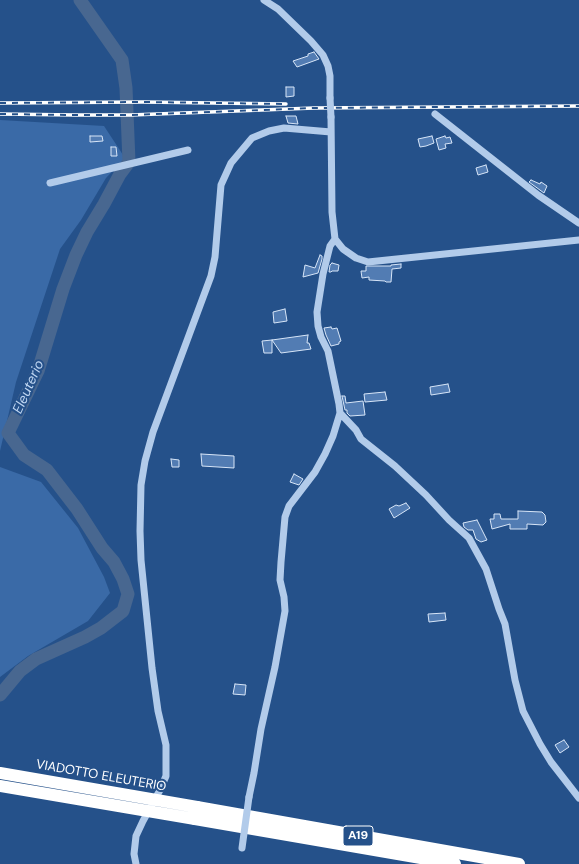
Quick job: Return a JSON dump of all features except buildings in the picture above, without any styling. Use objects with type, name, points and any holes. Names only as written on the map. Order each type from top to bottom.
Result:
[{"type":"highway","name":"VIADOTTO ELEUTERIO","points":[[0,773],[196,813]]},
{"type":"highway","name":"VIADOTTO ELEUTERIO","points":[[0,786],[196,813]]},
{"type":"highway","name":"A19","points":[[196,813],[455,864]]},
{"type":"highway","name":"A19","points":[[196,813],[519,864]]},
{"type":"street","points":[[264,0],[278,9],[311,41],[323,55],[328,66],[330,76],[332,212],[335,239],[343,249],[356,258],[368,262],[579,240]]},
{"type":"street","points":[[435,114],[524,184],[579,222]]},
{"type":"street","points":[[136,864],[134,854],[136,836],[166,776],[166,745],[158,711],[152,668],[141,560],[141,485],[152,432],[211,276],[215,257],[221,185],[231,163],[252,138],[269,131],[284,128],[331,132]]},
{"type":"street","points":[[50,183],[188,150]]},
{"type":"street","points":[[242,848],[261,729],[275,666],[285,610],[280,580],[285,517],[289,506],[315,472],[325,454],[333,436],[340,413],[328,350],[321,337],[318,326],[317,312],[323,274],[330,246],[335,239]]},
{"type":"street","points":[[340,413],[356,430],[361,439],[395,466],[469,538],[486,569],[505,624],[515,680],[523,711],[551,762],[579,798]]},
{"type":"shaded area","points":[[0,120],[104,126],[125,158],[106,178],[81,220],[60,249],[16,382],[0,451]]},
{"type":"shaded area","points":[[0,467],[41,482],[78,528],[104,577],[110,593],[88,621],[28,656],[0,677]]},
{"type":"waterway","name":"Eleuterio","points":[[0,695],[20,671],[36,659],[85,637],[101,628],[123,611],[128,594],[123,579],[114,562],[102,548],[77,509],[47,470],[24,455],[8,433],[38,371],[63,289],[76,255],[87,232],[120,174],[129,162],[126,88],[122,60],[80,0]]},
{"type":"railway","points":[[0,103],[143,102],[286,104]]},
{"type":"railway","points":[[0,114],[131,115],[314,108],[579,106]]}]
